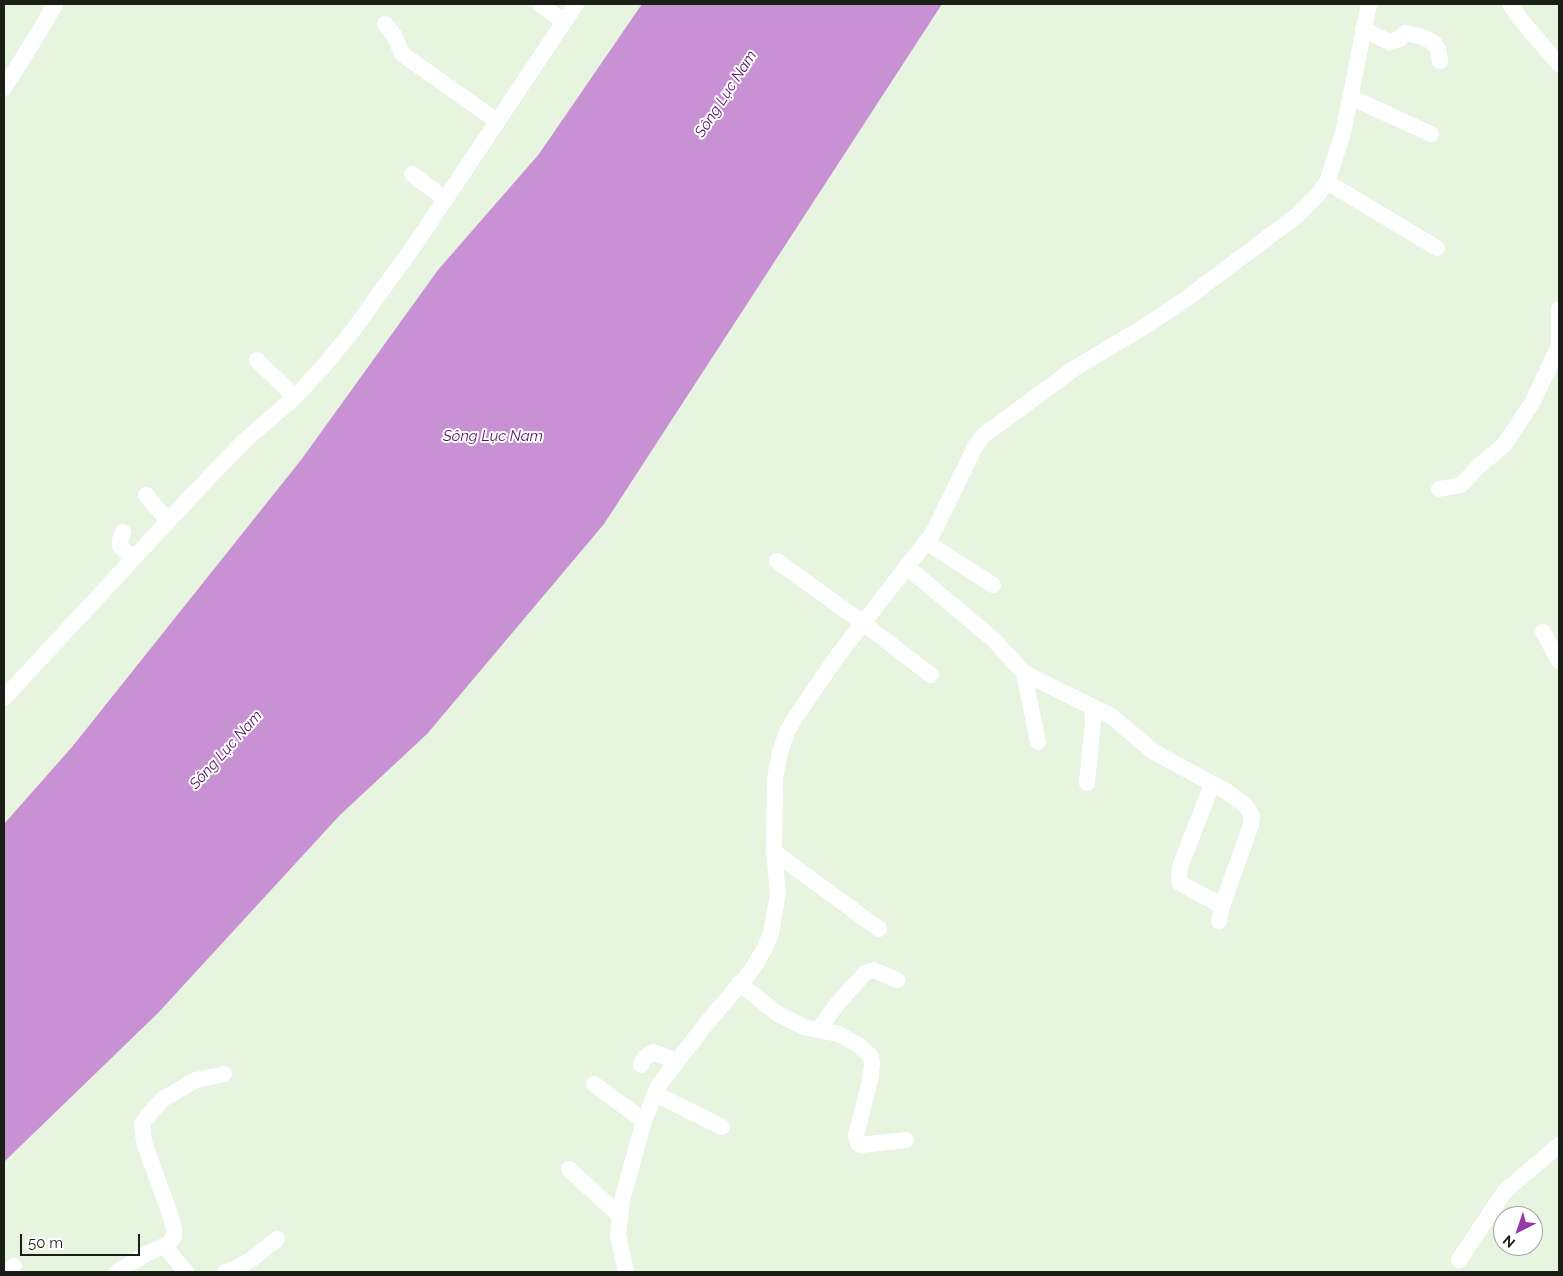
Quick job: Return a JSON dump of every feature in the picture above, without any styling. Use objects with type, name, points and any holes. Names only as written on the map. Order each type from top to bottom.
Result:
[{"type":"street","points":[[4,88],[55,4]]},
{"type":"street","points":[[540,4],[564,22]]},
{"type":"street","points":[[4,698],[243,442],[295,397],[323,367],[354,329],[416,243],[576,4]]},
{"type":"street","points":[[626,1272],[618,1235],[622,1200],[644,1121],[658,1086],[676,1061],[750,971],[765,948],[771,933],[778,893],[774,852],[775,779],[780,752],[787,732],[836,658],[933,533],[976,445],[984,435],[1075,368],[1147,325],[1190,295],[1310,205],[1327,182],[1342,133],[1369,4]]},
{"type":"street","points":[[1510,4],[1520,19],[1559,64]]},
{"type":"street","points":[[385,24],[394,36],[402,54],[497,121]]},
{"type":"street","points":[[1363,29],[1389,42],[1399,39],[1405,33],[1423,37],[1434,43],[1438,49],[1440,61]]},
{"type":"street","points":[[1350,97],[1431,134]]},
{"type":"street","points":[[412,174],[445,199]]},
{"type":"street","points":[[1327,182],[1437,248]]},
{"type":"street","points":[[1439,489],[1462,485],[1504,445],[1532,403],[1559,347],[1559,309]]},
{"type":"street","points":[[257,360],[295,397]]},
{"type":"street","points":[[146,495],[168,521]]},
{"type":"street","points":[[123,532],[120,546],[133,559]]},
{"type":"street","points":[[926,542],[993,585]]},
{"type":"street","points":[[777,561],[931,675]]},
{"type":"street","points":[[906,567],[994,640],[1024,673],[1112,716],[1154,752],[1212,784],[1246,806],[1252,816],[1251,825],[1221,914],[1180,883],[1179,876],[1180,867],[1212,784]]},
{"type":"street","points":[[1543,632],[1559,661]]},
{"type":"street","points":[[1024,673],[1038,742]]},
{"type":"street","points":[[1087,783],[1093,721],[1092,707]]},
{"type":"street","points":[[774,852],[879,929]]},
{"type":"street","points":[[818,1030],[838,1003],[865,973],[874,970],[897,980]]},
{"type":"street","points":[[739,983],[778,1014],[804,1027],[838,1034],[859,1045],[871,1057],[872,1064],[870,1081],[856,1135],[858,1143],[861,1145],[906,1140]]},
{"type":"street","points":[[641,1065],[644,1058],[653,1052],[676,1061]]},
{"type":"street","points":[[117,1272],[146,1254],[168,1244],[174,1237],[174,1230],[157,1175],[144,1142],[142,1124],[163,1099],[196,1080],[224,1074]]},
{"type":"street","points":[[594,1084],[644,1121]]},
{"type":"street","points":[[655,1094],[722,1127]]},
{"type":"street","points":[[1459,1260],[1505,1190],[1559,1145]]},
{"type":"street","points":[[569,1169],[620,1216]]},
{"type":"street","points":[[225,1272],[252,1259],[277,1239]]},
{"type":"street","points":[[164,1246],[186,1272]]},
{"type":"water","name":"Sông Lục Nam","points":[[642,4],[942,4],[604,524],[427,734],[340,815],[158,1013],[4,1162],[4,824],[72,747],[301,460],[438,270],[539,154]]}]
